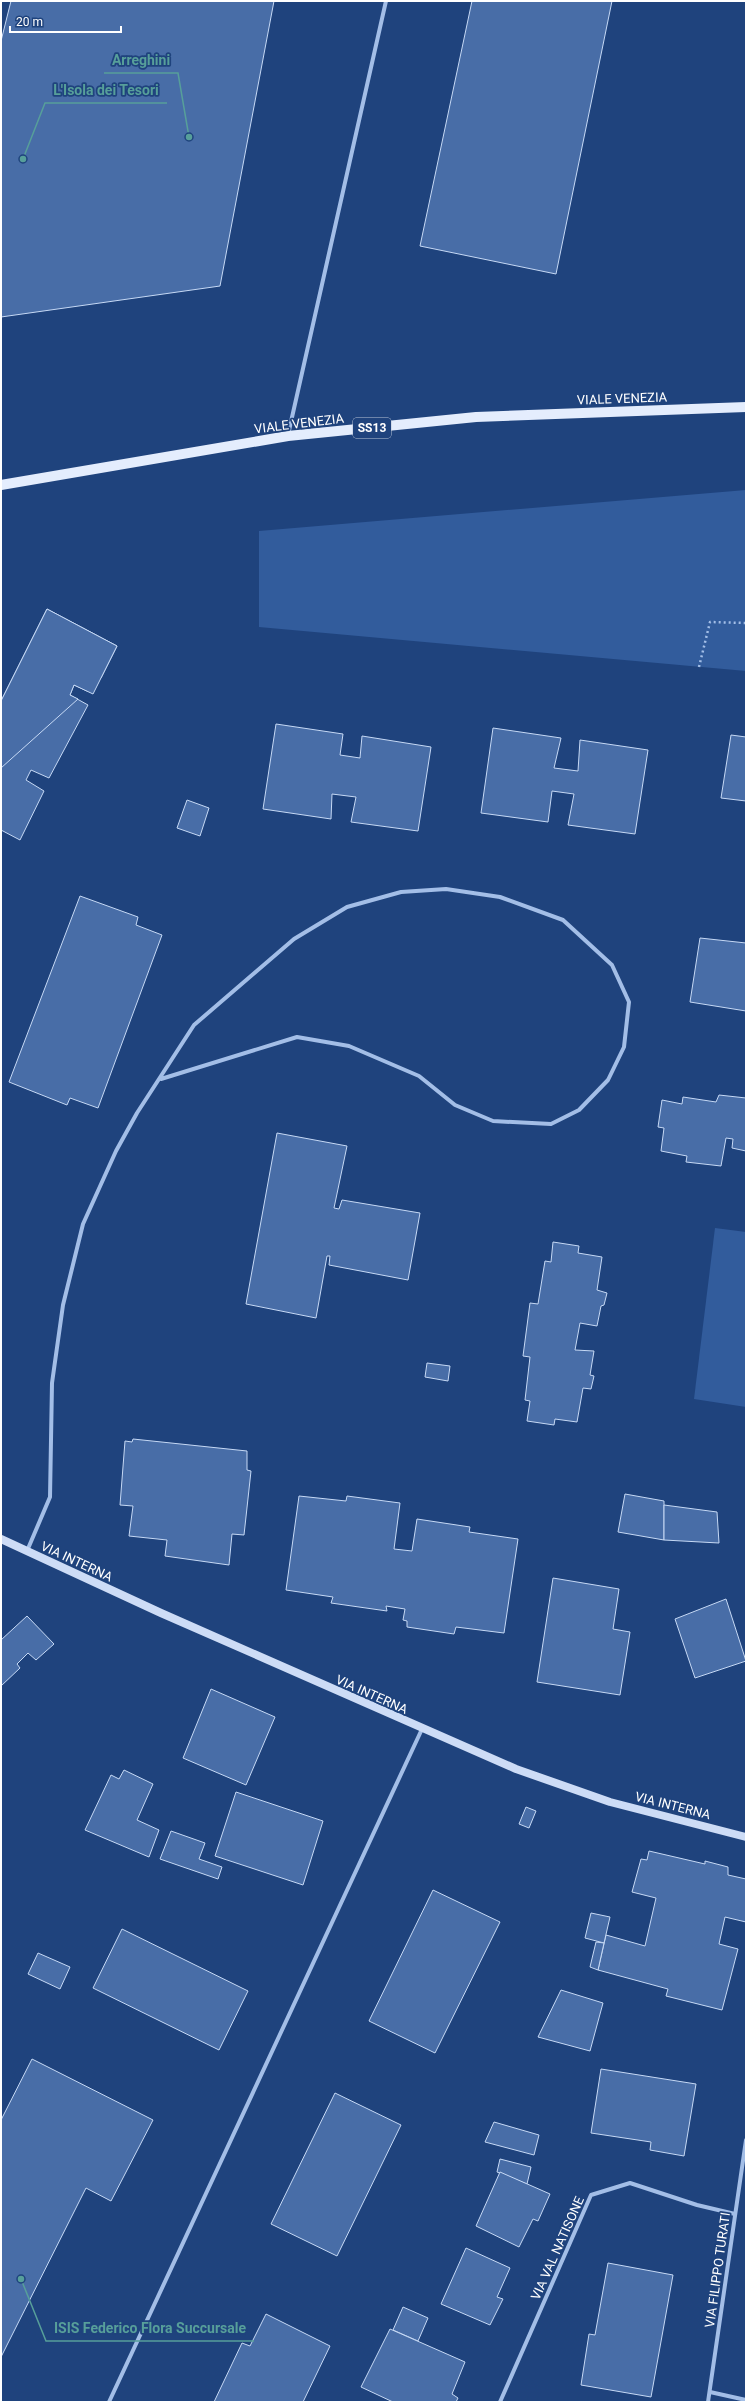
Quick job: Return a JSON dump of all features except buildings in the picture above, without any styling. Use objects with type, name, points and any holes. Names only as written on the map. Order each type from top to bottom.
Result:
[{"type":"main road","name":"VIALE VENEZIA","points":[[1,485],[288,436],[476,418],[746,407]]},
{"type":"street","points":[[288,436],[386,1]]},
{"type":"street","points":[[27,1551],[50,1497],[52,1383],[63,1305],[83,1224],[116,1151],[137,1113],[161,1079],[194,1025],[294,939],[347,907],[401,892],[446,889],[500,897],[563,920],[612,965],[629,1002],[624,1047],[608,1080],[579,1110],[551,1124],[493,1121],[455,1106],[419,1076],[349,1046],[296,1037],[161,1079]]},
{"type":"street","name":"VIA INTERNA","points":[[1,1539],[161,1613],[516,1769],[610,1802],[746,1836]]},
{"type":"street","points":[[109,2402],[422,1729]]},
{"type":"street","name":"VIA FILIPPO TURATI","points":[[708,2402],[746,2140]]},
{"type":"street","name":"VIA VAL NATISONE","points":[[500,2402],[591,2195],[630,2184],[697,2205],[735,2214]]},
{"type":"street","points":[[710,2392],[746,2400]]},
{"type":"path","points":[[699,667],[710,622],[746,622]]},
{"type":"shaded area","points":[[746,490],[746,671],[259,627],[259,531]]},
{"type":"shaded area","points":[[715,1228],[746,1232],[746,1407],[694,1399]]},
{"type":"place","name":"Arreghini","points":[[189,137]]},
{"type":"place","name":"L'Isola dei Tesori","points":[[23,159]]},
{"type":"place","name":"ISIS Federico Flora Succursale","points":[[21,2279]]}]
